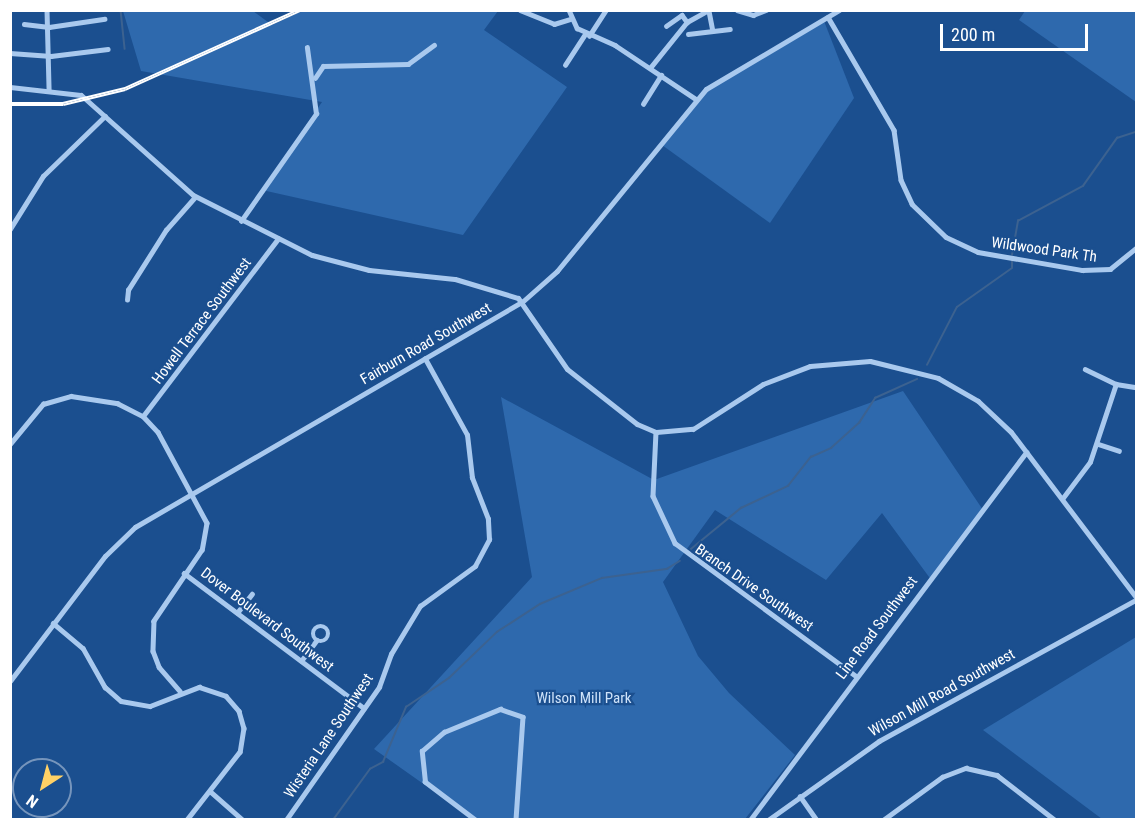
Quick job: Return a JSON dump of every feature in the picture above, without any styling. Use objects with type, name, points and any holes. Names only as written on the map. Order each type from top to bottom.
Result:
[{"type":"street","points":[[47,10],[51,56],[49,89]]},
{"type":"street","points":[[519,10],[554,24],[570,19]]},
{"type":"street","points":[[569,10],[570,19],[587,35],[615,45],[696,99]]},
{"type":"street","points":[[565,65],[606,10]]},
{"type":"street","points":[[737,10],[753,15],[766,10]]},
{"type":"street","name":"Fairburn Road Southwest","points":[[10,681],[119,540],[194,492],[522,302],[557,271],[696,99],[719,79],[839,10]]},
{"type":"street","points":[[650,68],[687,22],[709,11],[712,31]]},
{"type":"street","points":[[666,26],[682,15],[687,22]]},
{"type":"street","name":"Wildwood Park Th","points":[[828,17],[894,130],[901,180],[912,204],[946,237],[978,252],[1082,270],[1110,269],[1137,248]]},
{"type":"street","points":[[24,24],[49,27],[104,19]]},
{"type":"street","points":[[688,34],[730,29]]},
{"type":"street","points":[[314,81],[323,66],[408,63],[434,45]]},
{"type":"street","points":[[241,221],[314,121],[314,81],[307,48]]},
{"type":"street","points":[[10,53],[51,56],[108,49]]},
{"type":"street","points":[[643,104],[661,75]]},
{"type":"street","points":[[10,87],[49,89],[81,95],[195,197],[278,239],[340,265],[455,279],[513,295],[522,302],[567,369],[637,424],[656,432],[693,429],[794,370],[870,361],[912,368],[960,389],[995,415],[1026,452],[1137,599]]},
{"type":"street","points":[[10,229],[43,176],[105,116]]},
{"type":"street","points":[[128,300],[128,290],[166,230],[195,197]]},
{"type":"street","name":"Howell Terrace Southwest","points":[[143,416],[278,239]]},
{"type":"street","name":"Wisteria Lane Southwest","points":[[286,819],[364,708],[420,606],[475,566],[489,540],[488,519],[472,478],[467,435],[425,358]]},
{"type":"street","points":[[1085,369],[1116,384],[1137,387]]},
{"type":"street","points":[[1062,499],[1090,462],[1098,444],[1116,384]]},
{"type":"street","points":[[10,444],[35,412],[63,397],[98,397],[143,416],[194,492],[205,513],[207,533],[184,573],[159,608],[152,635],[159,667],[180,691]]},
{"type":"street","name":"Branch Drive Southwest","points":[[656,432],[653,496],[675,543],[856,676]]},
{"type":"street","points":[[1098,444],[1119,452]]},
{"type":"street","name":"Line Road Southwest","points":[[750,819],[1026,452]]},
{"type":"street","name":"Dover Boulevard Southwest","points":[[184,573],[364,708]]},
{"type":"street","points":[[237,613],[252,594]]},
{"type":"street","name":"Wilson Mill Road Southwest","points":[[768,819],[879,741],[1137,599]]},
{"type":"street","points":[[53,623],[83,648],[105,687],[121,701],[150,706],[180,691],[199,687],[218,691],[233,702],[242,720],[240,752],[211,792],[187,819]]},
{"type":"street","points":[[301,661],[316,640]]},
{"type":"street","points":[[475,819],[426,782],[422,751],[438,735],[500,710],[523,717],[516,819]]},
{"type":"street","points":[[883,819],[942,777],[974,768],[997,776],[1055,819]]},
{"type":"street","points":[[211,792],[243,819]]},
{"type":"street","points":[[800,796],[817,819]]},
{"type":"green space","points":[[123,11],[253,11],[272,25],[302,11],[498,11],[484,30],[567,87],[463,235],[262,190],[322,102],[141,71]]},
{"type":"green space","points":[[1025,11],[1136,11],[1136,102],[1019,20]]},
{"type":"green space","points":[[824,21],[854,98],[770,223],[662,145],[709,86]]},
{"type":"green space","name":"Wilson Mill Park","points":[[903,391],[983,510],[932,581],[882,513],[826,580],[715,510],[663,582],[698,656],[729,693],[795,755],[745,819],[473,819],[374,749],[532,577],[501,397],[654,480]]},
{"type":"green space","points":[[1136,637],[1136,819],[1102,819],[983,730]]},
{"type":"waterway","points":[[121,10],[125,49]]},
{"type":"waterway","points":[[1012,255],[1018,221],[1083,186],[1117,138],[1136,132]]},
{"type":"waterway","points":[[927,365],[957,307],[1012,268],[1012,260]]},
{"type":"waterway","points":[[691,549],[741,508],[788,486],[811,457],[831,448],[859,423],[875,398],[917,379]]},
{"type":"waterway","points":[[333,820],[370,769],[383,762],[406,707],[449,678],[497,632],[540,604],[602,578],[667,569],[680,561]]},
{"type":"railway","points":[[10,104],[63,104],[125,89],[300,10]]}]
